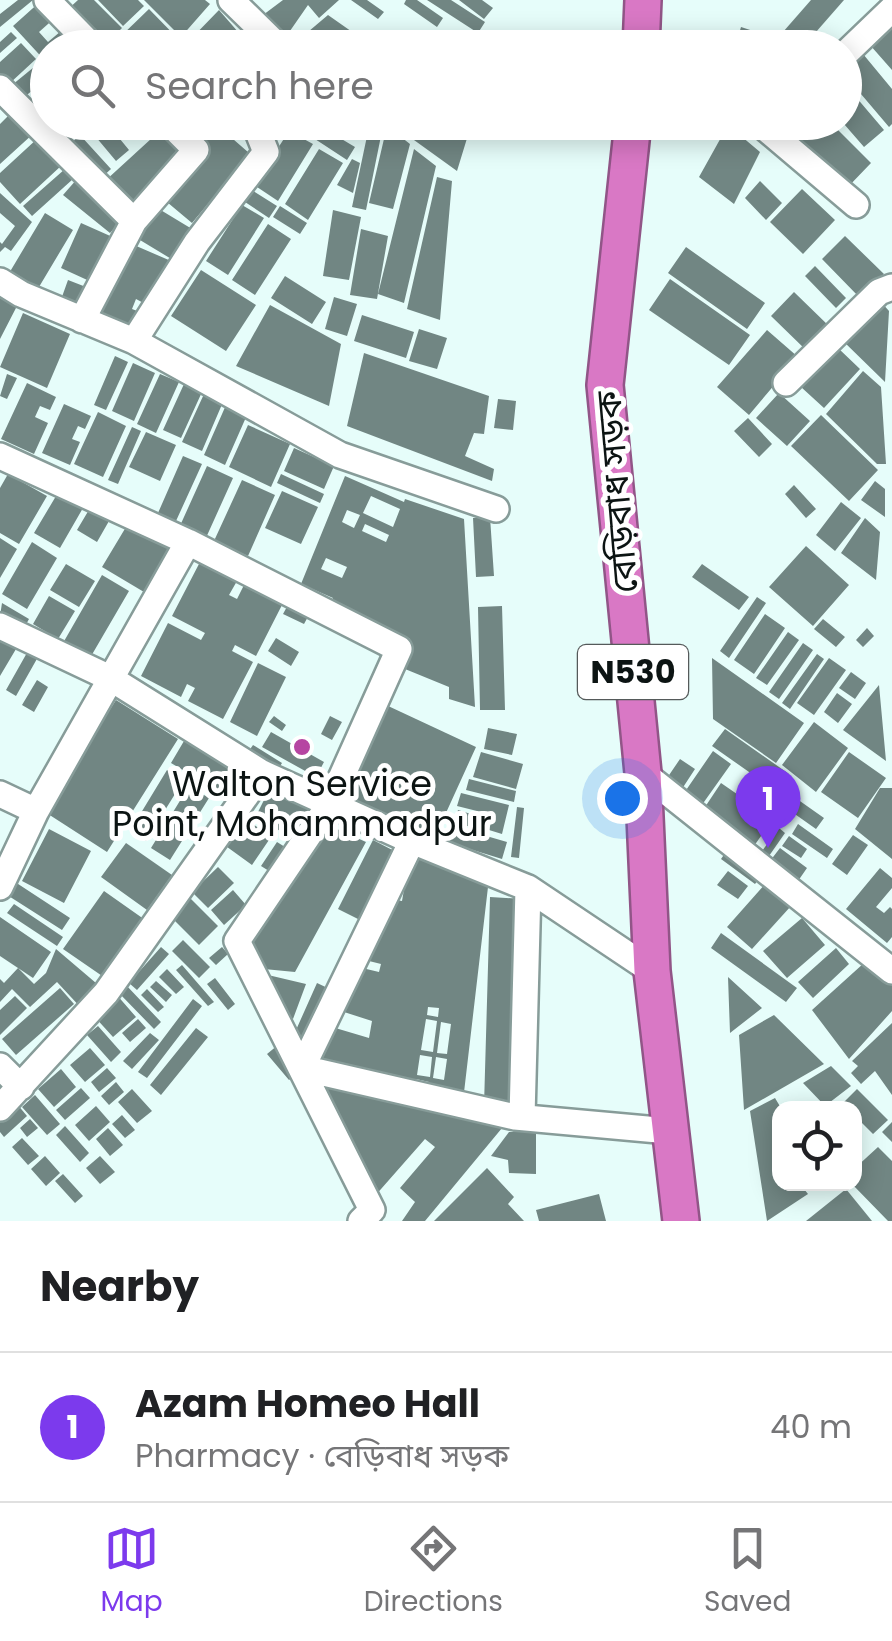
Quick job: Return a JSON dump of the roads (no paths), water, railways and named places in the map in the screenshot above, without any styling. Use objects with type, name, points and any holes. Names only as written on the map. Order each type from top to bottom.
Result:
[{"type":"highway","points":[[643,0],[644,30]]},
{"type":"highway","name":"বেড়িবাধ সড়ক","points":[[631,140],[606,385],[643,773],[652,971],[681,1221]]},
{"type":"street","points":[[232,0],[262,30]]},
{"type":"street","points":[[57,3],[79,30]]},
{"type":"street","points":[[862,37],[892,8]]},
{"type":"street","points":[[0,88],[30,118]]},
{"type":"street","points":[[52,140],[134,221]]},
{"type":"street","points":[[82,320],[134,221],[196,150],[186,140]]},
{"type":"street","points":[[134,341],[198,242],[266,152],[261,140]]},
{"type":"street","points":[[784,140],[856,205]]},
{"type":"street","points":[[0,281],[20,294],[134,341],[340,455],[496,509]]},
{"type":"street","points":[[786,382],[886,290]]},
{"type":"street","points":[[0,456],[188,542],[399,649],[329,805],[237,941],[372,1210],[364,1220]]},
{"type":"street","points":[[0,887],[36,811],[188,542]]},
{"type":"street","points":[[0,626],[110,678],[262,772],[329,805],[528,888],[652,971]]},
{"type":"street","points":[[0,1108],[106,993],[262,772]]},
{"type":"street","points":[[643,773],[892,971]]},
{"type":"street","points":[[0,794],[36,811]]},
{"type":"street","points":[[302,1068],[412,841]]},
{"type":"street","points":[[522,1117],[528,888]]},
{"type":"street","points":[[0,1066],[22,1087]]},
{"type":"street","points":[[302,1068],[522,1117],[670,1131]]},
{"type":"place","name":"Walton Service Point, Mohammadpur","points":[[302,747]]},
{"type":"place","name":"Azam Homeo Hall","points":[[768,848]]}]
